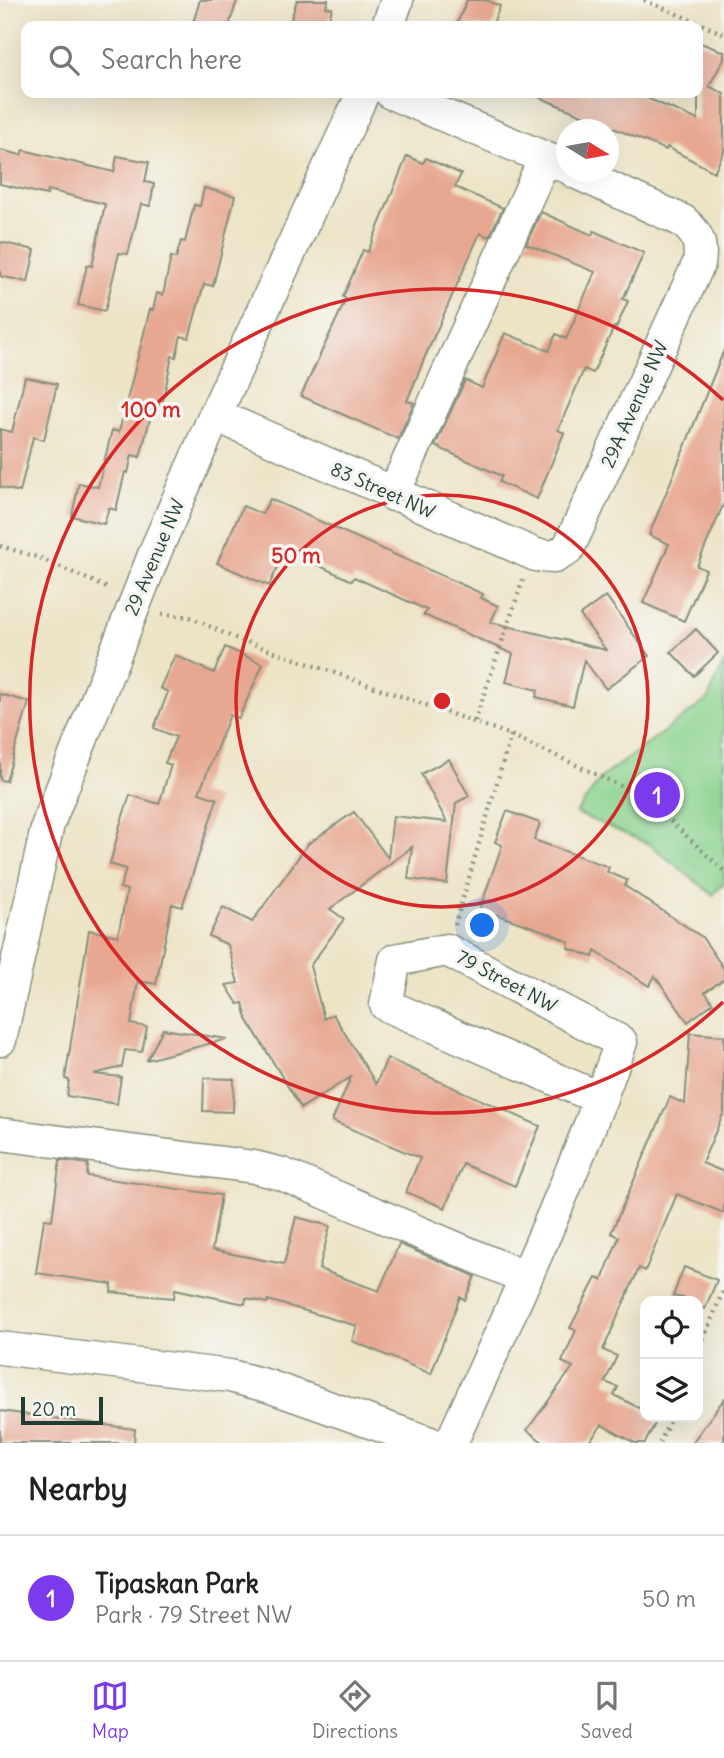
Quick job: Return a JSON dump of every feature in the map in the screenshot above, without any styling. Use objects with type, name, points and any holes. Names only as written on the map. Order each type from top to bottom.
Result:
[{"type":"street","points":[[390,21],[397,0]]},
{"type":"street","name":"29 Avenue NW","points":[[0,1040],[48,824],[156,550],[361,98]]},
{"type":"street","points":[[393,495],[556,163],[403,98]]},
{"type":"street","name":"29A Avenue NW","points":[[554,556],[568,549],[699,263],[700,242],[695,231],[683,221],[597,182]]},
{"type":"street","name":"83 Street NW","points":[[215,415],[393,495],[536,555],[554,556]]},
{"type":"street","name":"79 Street NW","points":[[451,1443],[526,1278],[601,1099],[621,1042],[447,950],[395,960],[386,1004],[601,1099]]},
{"type":"street","points":[[0,1134],[254,1167],[282,1174],[526,1278]]},
{"type":"street","points":[[0,1348],[230,1376],[430,1443]]},
{"type":"path","points":[[644,0],[693,21]]},
{"type":"path","points":[[703,25],[724,34]]},
{"type":"path","points":[[0,546],[40,558],[119,594]]},
{"type":"path","points":[[475,721],[525,574]]},
{"type":"path","points":[[164,615],[190,617],[230,636],[511,735],[647,799],[724,871]]},
{"type":"path","points":[[451,937],[511,735]]},
{"type":"path","points":[[703,1340],[724,1289]]},
{"type":"path","points":[[660,1443],[669,1422]]},
{"type":"green space","points":[[724,662],[724,883],[713,895],[649,844],[576,813],[602,777],[708,699]]},
{"type":"building","points":[[200,0],[237,0],[231,21],[194,21]]},
{"type":"building","points":[[297,0],[328,0],[326,7],[332,8],[328,21],[291,21]]},
{"type":"building","points":[[467,0],[486,0],[500,6],[494,21],[458,21]]},
{"type":"building","points":[[703,44],[724,52],[724,59],[709,86],[724,94],[724,152],[714,172],[667,147],[666,150],[619,130],[619,119],[591,119],[541,98],[647,98],[698,120],[698,98],[703,98]]},
{"type":"building","points":[[0,150],[21,155],[23,150],[114,172],[117,156],[149,162],[145,182],[154,184],[150,206],[141,204],[128,254],[119,253],[105,311],[78,305],[87,265],[92,266],[105,204],[48,190],[47,195],[0,184]]},
{"type":"building","points":[[407,156],[423,163],[426,158],[461,174],[455,187],[503,208],[489,237],[480,233],[407,401],[414,403],[398,439],[301,396],[346,299],[343,297],[363,250],[368,252]]},
{"type":"building","points":[[204,188],[235,196],[213,286],[204,284],[189,338],[181,336],[176,357],[172,356],[162,406],[154,404],[140,457],[132,455],[116,510],[109,508],[104,524],[72,516],[79,483],[98,487],[112,430],[119,432],[150,309],[153,310],[157,293],[163,295],[171,257],[176,258],[181,241],[185,242],[194,205],[200,206]]},
{"type":"building","points":[[541,212],[592,235],[594,231],[644,253],[623,299],[628,301],[593,373],[584,369],[558,430],[564,433],[537,499],[499,482],[502,476],[435,446],[465,380],[482,388],[505,333],[549,351],[556,334],[566,339],[595,272],[526,244]]},
{"type":"building","points":[[0,242],[35,250],[28,282],[0,276]]},
{"type":"building","points":[[724,350],[724,503],[697,566],[706,570],[684,621],[643,603],[669,544],[649,535]]},
{"type":"building","points":[[25,377],[57,384],[44,440],[33,437],[20,492],[0,487],[0,429],[12,432]]},
{"type":"building","points":[[270,499],[483,594],[481,598],[498,606],[491,622],[606,650],[580,615],[606,596],[649,656],[606,689],[584,660],[573,706],[536,697],[538,690],[506,682],[513,654],[424,615],[427,610],[354,577],[352,581],[285,550],[269,586],[217,563],[243,506],[262,514]]},
{"type":"building","points":[[696,629],[718,653],[694,676],[671,652]]},
{"type":"building","points":[[225,647],[263,664],[239,718],[230,715],[199,793],[217,799],[182,907],[172,904],[156,984],[138,981],[131,1024],[147,1027],[142,1052],[125,1050],[122,1067],[94,1074],[121,1077],[117,1104],[67,1096],[69,1080],[65,1079],[89,930],[118,936],[127,890],[120,888],[126,869],[110,864],[120,825],[130,795],[159,804],[171,765],[165,763],[176,737],[154,728],[168,692],[160,688],[175,655],[214,673]]},
{"type":"building","points":[[0,694],[29,702],[6,781],[0,780]]},
{"type":"building","points":[[449,759],[469,796],[456,803],[447,884],[408,879],[412,847],[330,909],[344,919],[310,966],[324,1019],[333,1014],[376,1084],[387,1058],[540,1126],[515,1186],[463,1164],[445,1208],[406,1192],[420,1158],[332,1121],[351,1077],[301,1108],[247,1019],[243,1003],[238,1004],[226,985],[238,983],[228,945],[209,936],[223,907],[252,922],[308,844],[354,812],[388,858],[393,816],[447,822],[421,774]]},
{"type":"building","points":[[507,811],[540,823],[534,840],[609,867],[607,872],[627,880],[625,886],[702,937],[724,969],[724,979],[705,992],[713,1003],[688,1022],[655,976],[649,986],[595,951],[593,957],[568,948],[569,942],[550,933],[480,909],[502,845],[495,842]]},
{"type":"building","points":[[163,1029],[227,1039],[147,1060]]},
{"type":"building","points":[[690,1033],[724,1036],[724,1112],[702,1163],[724,1172],[724,1213],[677,1194],[645,1271],[639,1268],[603,1350],[617,1356],[605,1382],[618,1387],[614,1395],[640,1408],[640,1422],[656,1422],[645,1443],[635,1443],[602,1425],[588,1443],[544,1443],[527,1430],[573,1367],[562,1362],[576,1330],[570,1328],[596,1278],[602,1280],[619,1237],[611,1233],[670,1097],[685,1104]]},
{"type":"building","points":[[204,1078],[234,1079],[233,1112],[203,1111]]},
{"type":"building","points":[[60,1160],[88,1164],[87,1176],[221,1195],[212,1250],[284,1264],[296,1217],[330,1226],[319,1269],[379,1291],[399,1244],[475,1276],[465,1300],[460,1297],[431,1374],[352,1341],[357,1326],[268,1300],[267,1303],[246,1298],[245,1304],[175,1289],[174,1298],[111,1292],[112,1284],[36,1273],[44,1219],[52,1220]]},
{"type":"building","points":[[684,1267],[717,1280],[705,1309],[703,1296],[673,1296]]},
{"type":"building","points":[[724,1399],[724,1443],[692,1443]]},
{"type":"building","points":[[0,1411],[135,1429],[134,1443],[0,1443]]},
{"type":"place","name":"Tipaskan Park","points":[[657,795]]}]
